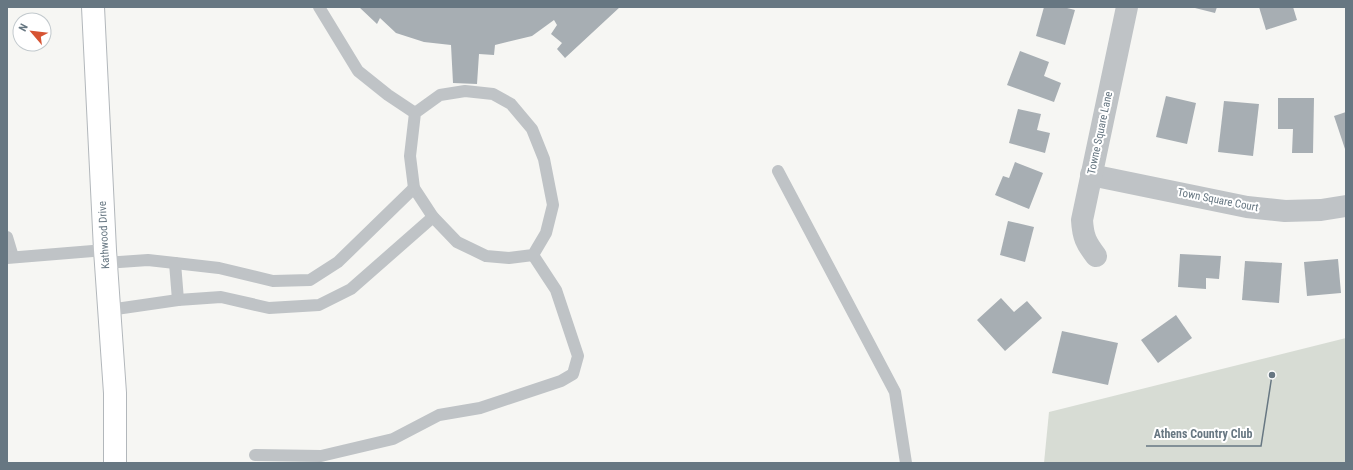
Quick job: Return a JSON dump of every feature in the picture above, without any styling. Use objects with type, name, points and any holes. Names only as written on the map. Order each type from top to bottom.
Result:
[{"type":"street","name":"Kathwood Drive","points":[[92,7],[105,256],[115,393],[115,463]]},
{"type":"street","name":"Towne Square Lane","points":[[1096,256],[1083,234],[1082,220],[1127,7]]},
{"type":"street","name":"Town Square Court","points":[[1091,175],[1247,207],[1285,211],[1321,210],[1346,206]]},
{"type":"lane","points":[[319,7],[358,71],[388,95],[415,113]]},
{"type":"lane","points":[[464,91],[493,94],[511,104],[532,129],[544,159],[553,205],[546,234],[533,255],[509,258],[486,256],[457,242],[433,217],[414,188],[410,156],[415,113],[440,95],[464,91]]},
{"type":"lane","points":[[778,171],[895,392],[906,463]]},
{"type":"lane","points":[[7,237],[10,257],[105,256],[219,268],[273,281],[310,280],[338,262],[414,188]]},
{"type":"lane","points":[[109,310],[178,300],[221,297],[268,308],[319,305],[351,289],[433,217]]},
{"type":"lane","points":[[255,455],[321,456],[394,439],[439,415],[480,408],[562,380],[573,374],[578,356],[556,290],[533,255]]},
{"type":"lane","points":[[175,263],[178,300]]},
{"type":"shaded area","points":[[1346,338],[1346,463],[1044,463],[1049,412]]},
{"type":"building","points":[[359,7],[620,7],[565,58],[557,49],[562,43],[551,34],[557,25],[554,20],[532,36],[495,45],[494,55],[479,54],[477,84],[453,83],[451,45],[424,42],[396,33],[380,18],[377,24]]},
{"type":"building","points":[[1044,7],[1063,7],[1075,10],[1065,45],[1036,36]]},
{"type":"building","points":[[1191,7],[1217,7],[1215,13]]},
{"type":"building","points":[[1259,7],[1293,7],[1297,20],[1266,30]]},
{"type":"building","points":[[1020,51],[1049,62],[1044,76],[1061,83],[1054,102],[1007,85]]},
{"type":"building","points":[[1166,96],[1196,103],[1187,144],[1156,137]]},
{"type":"building","points":[[1278,98],[1314,98],[1313,153],[1292,153],[1293,129],[1278,129]]},
{"type":"building","points":[[1224,101],[1259,104],[1253,156],[1218,152]]},
{"type":"building","points":[[1018,109],[1041,114],[1037,130],[1050,133],[1045,153],[1009,143]]},
{"type":"building","points":[[1346,112],[1346,152],[1334,116]]},
{"type":"building","points":[[1015,162],[1043,173],[1029,209],[995,195],[1003,176],[1009,178]]},
{"type":"building","points":[[1008,221],[1034,227],[1025,262],[1000,255]]},
{"type":"building","points":[[1180,254],[1221,256],[1219,279],[1206,278],[1206,289],[1178,287]]},
{"type":"building","points":[[1338,259],[1341,293],[1307,296],[1304,262]]},
{"type":"building","points":[[1245,261],[1282,263],[1279,303],[1242,300]]},
{"type":"building","points":[[1001,298],[1014,312],[1027,301],[1042,318],[1005,351],[977,320]]},
{"type":"building","points":[[1176,315],[1192,338],[1158,363],[1141,340]]},
{"type":"building","points":[[1062,331],[1118,343],[1108,385],[1052,373]]},
{"type":"place","name":"Athens Country Club","points":[[1272,375]]}]
